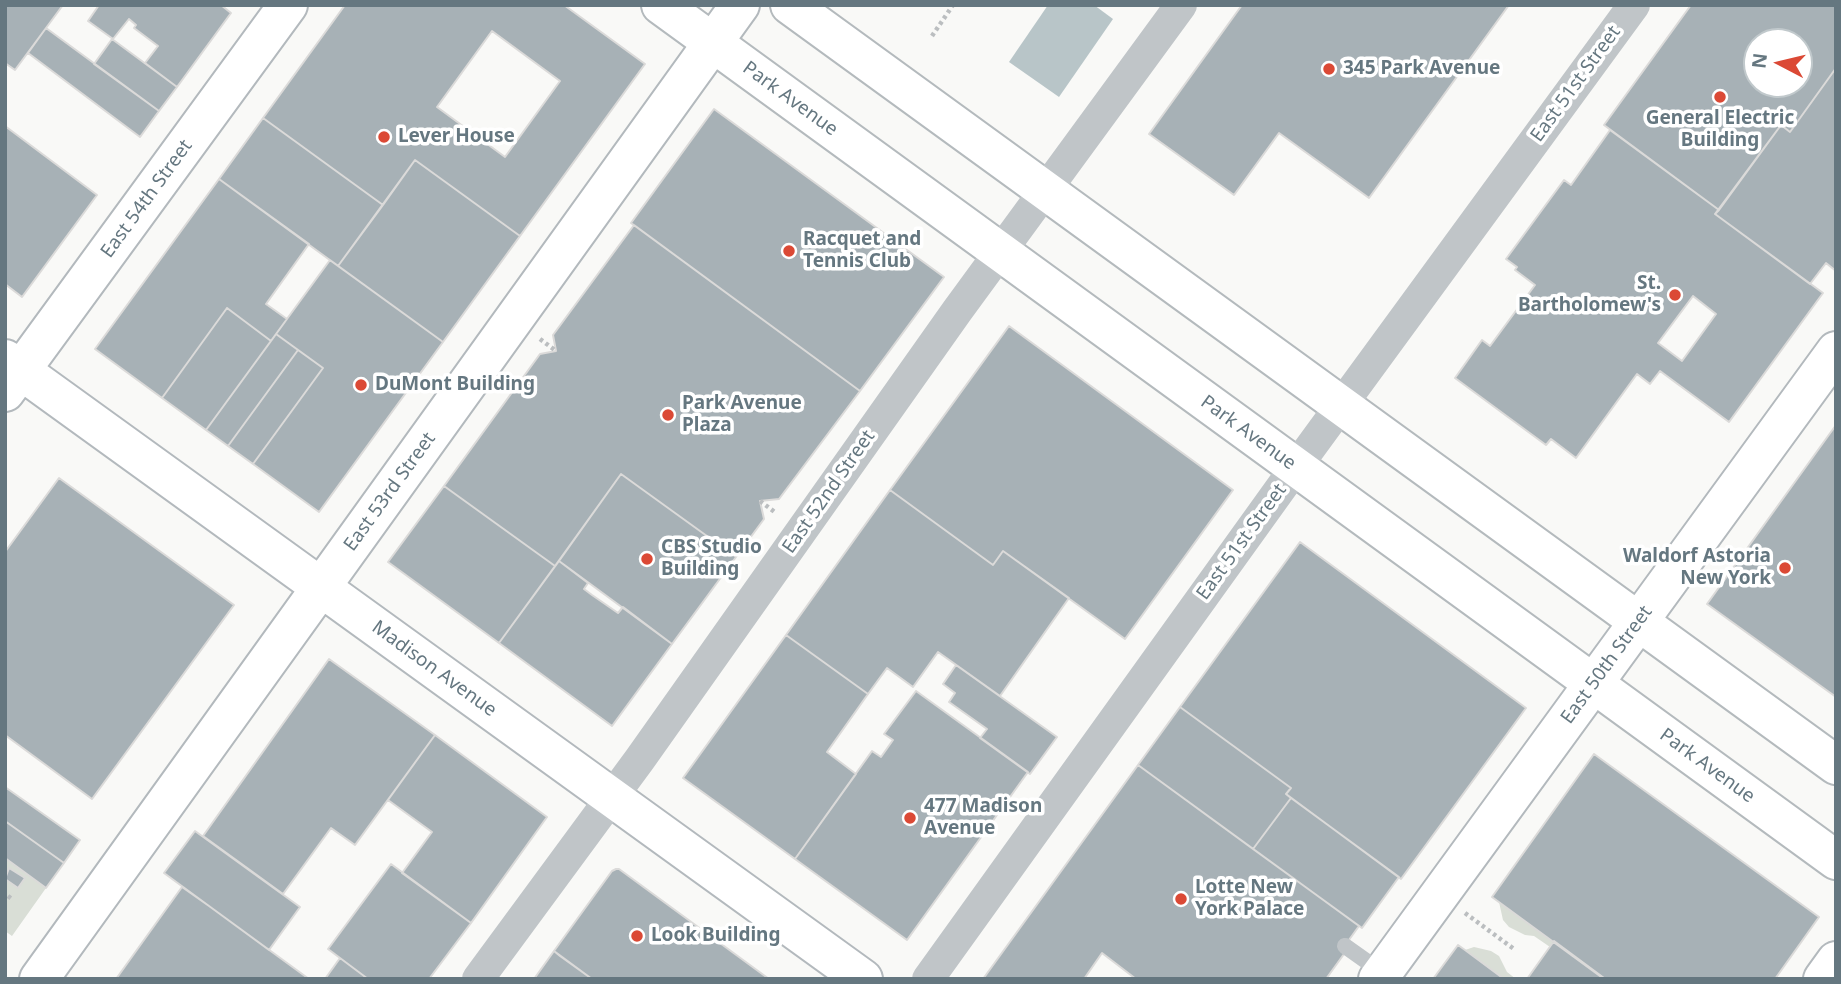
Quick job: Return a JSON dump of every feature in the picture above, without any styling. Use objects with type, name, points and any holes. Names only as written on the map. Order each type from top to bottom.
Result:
[{"type":"main road","name":"East 54th Street","points":[[11,374],[288,5]]},
{"type":"main road","name":"Park Avenue","points":[[662,5],[1836,860]]},
{"type":"main road","name":"East 53rd Street","points":[[39,979],[740,5]]},
{"type":"main road","points":[[790,5],[1836,765]]},
{"type":"main road","name":"East 50th Street","points":[[1380,976],[1836,351]]},
{"type":"main road","name":"Madison Avenue","points":[[11,374],[322,587],[863,979]]},
{"type":"main road","points":[[1823,979],[1836,961]]},
{"type":"street","name":"East 52nd Street","points":[[478,979],[1181,5]]},
{"type":"street","name":"East 51st Street","points":[[928,979],[1296,467],[1634,5]]},
{"type":"lane","points":[[1345,946],[1380,976]]},
{"type":"path","points":[[932,36],[953,5]]},
{"type":"path","points":[[540,339],[556,351]]},
{"type":"path","points":[[760,501],[776,513]]},
{"type":"path","points":[[1464,913],[1514,949]]},
{"type":"shaded area","points":[[1048,5],[1094,5],[1113,19],[1059,97],[1009,62]]},
{"type":"shaded area","points":[[5,858],[46,888],[12,936],[5,931]]},
{"type":"shaded area","points":[[1499,902],[1554,941],[1550,947],[1534,936],[1525,935],[1509,927],[1503,920]]},
{"type":"shaded area","points":[[1474,947],[1499,956],[1507,972],[1516,979],[1504,979],[1465,950]]},
{"type":"building","points":[[5,5],[63,5],[15,70],[5,63]]},
{"type":"building","points":[[99,5],[221,5],[231,13],[177,87],[145,63],[158,46],[134,28],[136,25],[129,19],[113,39],[88,21]]},
{"type":"building","name":"Lever House","points":[[345,5],[564,5],[645,64],[520,236],[415,160],[383,205],[263,118]],"holes":[[[492,31],[560,81],[505,157],[437,107]]]},
{"type":"building","name":"345 Park Avenue","points":[[1242,5],[1509,5],[1369,198],[1279,133],[1234,195],[1149,134]]},
{"type":"building","name":"General Electric Building","points":[[1691,5],[1836,5],[1836,68],[1790,132],[1781,125],[1719,210],[1604,125]]},
{"type":"building","points":[[46,28],[159,111],[140,137],[28,53]]},
{"type":"building","points":[[112,39],[177,87],[159,111],[94,64]]},
{"type":"building","points":[[1836,68],[1836,271],[1826,263],[1810,284],[1715,214],[1781,125],[1790,132]]},
{"type":"building","name":"Racquet and Tennis Club","points":[[714,109],[944,277],[860,391],[631,223]]},
{"type":"building","points":[[263,118],[383,205],[338,266],[219,179]]},
{"type":"building","points":[[5,126],[97,195],[22,297],[5,284]]},
{"type":"building","name":"St. Bartholomew's","points":[[1610,130],[1719,210],[1715,214],[1823,293],[1729,422],[1660,371],[1650,384],[1637,374],[1576,458],[1551,439],[1546,445],[1455,378],[1482,340],[1490,346],[1535,285],[1515,270],[1517,267],[1506,259],[1564,180],[1571,185]],"holes":[[[1693,296],[1716,314],[1682,361],[1658,343]]]},
{"type":"building","points":[[415,160],[520,236],[443,342],[338,266]]},
{"type":"building","points":[[219,179],[309,244],[266,304],[287,319],[271,341],[227,308],[162,398],[95,349]]},
{"type":"building","name":"Park Avenue Plaza","points":[[634,225],[860,391],[779,499],[760,501],[764,519],[736,557],[621,474],[555,566],[444,486],[540,354],[556,351],[553,335]]},
{"type":"building","name":"DuMont Building","points":[[330,260],[443,342],[319,512],[253,464],[323,368],[276,334]]},
{"type":"building","points":[[227,308],[271,341],[206,430],[162,398]]},
{"type":"building","points":[[1009,326],[1233,490],[1125,639],[1003,551],[993,565],[890,490]]},
{"type":"building","points":[[276,334],[298,350],[228,446],[206,430]]},
{"type":"building","points":[[298,350],[323,368],[253,464],[228,446]]},
{"type":"building","name":"Waldorf Astoria New York","points":[[1836,425],[1836,697],[1707,604]]},
{"type":"building","name":"CBS Studio Building","points":[[621,474],[736,557],[672,644],[559,561]]},
{"type":"building","points":[[59,478],[234,605],[92,799],[5,735],[5,552]]},
{"type":"building","points":[[444,486],[555,566],[499,643],[388,562]]},
{"type":"building","points":[[890,490],[993,565],[1003,551],[1069,598],[1000,696],[938,652],[913,687],[887,668],[868,694],[786,635]]},
{"type":"building","points":[[1300,542],[1526,708],[1401,879],[1286,794],[1291,788],[1180,707]]},
{"type":"building","points":[[559,561],[588,583],[584,589],[592,595],[618,613],[623,607],[672,644],[612,726],[499,643]]},
{"type":"building","points":[[786,635],[868,694],[827,752],[856,774],[795,859],[683,778]]},
{"type":"building","points":[[329,659],[435,735],[355,845],[331,828],[283,894],[203,836]]},
{"type":"building","points":[[956,665],[1057,737],[1030,774],[980,738],[987,729],[949,702],[955,693],[943,684]]},
{"type":"building","name":"477 Madison Avenue","points":[[916,691],[1028,772],[907,940],[795,859],[872,751],[881,757],[893,740],[884,734]]},
{"type":"building","points":[[1180,707],[1291,788],[1286,794],[1291,798],[1253,849],[1138,765]]},
{"type":"building","points":[[435,735],[547,817],[471,923],[402,873],[432,832],[388,800]]},
{"type":"building","points":[[1594,754],[1819,917],[1775,979],[1604,979],[1492,897]]},
{"type":"building","name":"Lotte New York Palace","points":[[1138,765],[1359,926],[1326,979],[1136,979],[1102,953],[1084,979],[983,979]]},
{"type":"building","points":[[5,787],[80,840],[64,863],[5,821]]},
{"type":"building","points":[[1291,798],[1399,877],[1362,928],[1253,849]]},
{"type":"building","points":[[5,821],[64,863],[46,888],[5,858]]},
{"type":"building","points":[[195,831],[300,907],[269,950],[164,873]]},
{"type":"building","points":[[391,864],[471,923],[429,979],[368,979],[328,949]]},
{"type":"building","points":[[9,868],[25,878],[18,888],[5,879]]},
{"type":"building","name":"Look Building","points":[[616,869],[769,979],[592,979],[554,951]]},
{"type":"building","points":[[182,887],[209,906],[309,979],[116,979]]},
{"type":"building","points":[[1554,941],[1604,978],[1604,979],[1527,979]]},
{"type":"building","points":[[1458,945],[1465,950],[1504,979],[1433,979]]},
{"type":"building","points":[[554,951],[560,956],[592,979],[534,979]]},
{"type":"building","points":[[340,958],[368,979],[325,979]]},
{"type":"place","name":"345 Park Avenue","points":[[1329,69]]},
{"type":"place","name":"General Electric Building","points":[[1720,97]]},
{"type":"place","name":"Lever House","points":[[384,137]]},
{"type":"place","name":"Racquet and Tennis Club","points":[[789,251]]},
{"type":"place","name":"St. Bartholomew's","points":[[1675,295]]},
{"type":"place","name":"DuMont Building","points":[[361,385]]},
{"type":"place","name":"Park Avenue Plaza","points":[[668,415]]},
{"type":"place","name":"CBS Studio Building","points":[[647,559]]},
{"type":"place","name":"Waldorf Astoria New York","points":[[1785,568]]},
{"type":"place","name":"477 Madison Avenue","points":[[910,818]]},
{"type":"place","name":"Lotte New York Palace","points":[[1181,899]]},
{"type":"place","name":"Look Building","points":[[637,936]]}]
